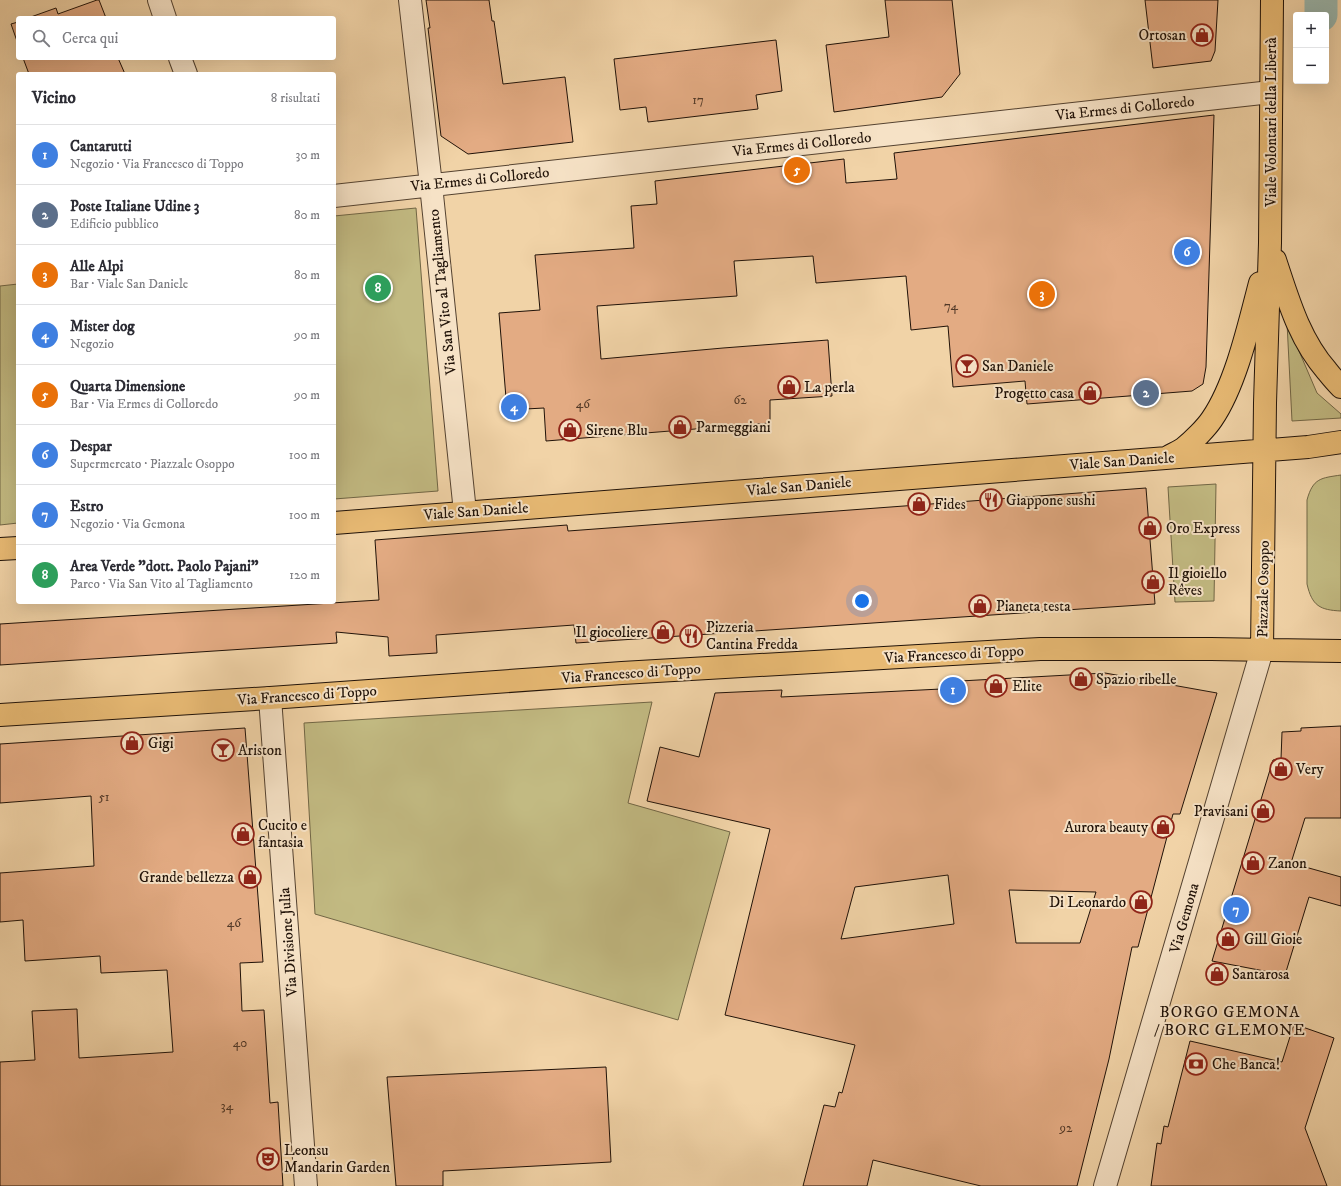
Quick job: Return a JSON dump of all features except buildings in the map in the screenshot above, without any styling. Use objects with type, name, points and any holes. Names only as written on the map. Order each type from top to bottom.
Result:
[{"type":"main road","name":"Viale Volontari della Libertà","points":[[1270,243],[1272,0]]},
{"type":"main road","points":[[1270,243],[1292,313],[1306,341],[1321,365],[1341,387]]},
{"type":"main road","points":[[1167,457],[1184,448],[1211,420],[1220,406],[1231,382],[1240,353],[1270,243]]},
{"type":"main road","name":"Piazzale Osoppo","points":[[1270,243],[1264,450],[1262,650],[1341,651]]},
{"type":"main road","points":[[1264,450],[1308,447],[1341,442]]},
{"type":"main road","name":"Viale San Daniele","points":[[336,523],[1264,450]]},
{"type":"main road","points":[[0,549],[16,548]]},
{"type":"main road","name":"Via Francesco di Toppo","points":[[0,715],[614,674],[1040,649],[1262,650]]},
{"type":"street","points":[[158,0],[164,16]]},
{"type":"street","name":"Via San Vito al Tagliamento","points":[[410,0],[465,512]]},
{"type":"street","points":[[181,60],[185,72]]},
{"type":"street","name":"Via Ermes di Colloredo","points":[[336,196],[1271,92]]},
{"type":"street","name":"Via Gemona","points":[[1105,1186],[1262,650]]},
{"type":"street","name":"Via Divisione Julia","points":[[270,698],[306,1186]]},
{"type":"shaded area","points":[[416,208],[438,491],[336,499],[336,216]]},
{"type":"shaded area","points":[[16,284],[16,523],[0,525],[0,286]]},
{"type":"shaded area","points":[[1287,323],[1317,393],[1341,414],[1341,418],[1292,421]]},
{"type":"shaded area","points":[[1341,475],[1341,611],[1322,608],[1314,602],[1309,591],[1307,584],[1307,500],[1312,487],[1319,480]]},
{"type":"shaded area","points":[[1216,484],[1214,601],[1175,602],[1168,487]]},
{"type":"shaded area","points":[[652,702],[628,803],[730,832],[678,1020],[315,914],[304,723]]},
{"type":"waterway","points":[[1321,0],[1321,12]]},
{"type":"place","name":"Ortosan","points":[[1202,35]]},
{"type":"place","name":"Quarta Dimensione","points":[[797,170]]},
{"type":"place","name":"Despar","points":[[1187,252]]},
{"type":"place","name":"Area Verde \"dott. Paolo Pajani\"","points":[[378,288]]},
{"type":"place","name":"Alle Alpi","points":[[1042,294]]},
{"type":"place","name":"San Daniele","points":[[967,366]]},
{"type":"place","name":"La perla","points":[[789,387]]},
{"type":"place","name":"Progetto casa","points":[[1090,393]]},
{"type":"place","name":"Poste Italiane Udine 3","points":[[1146,393]]},
{"type":"place","name":"Mister dog","points":[[514,407]]},
{"type":"place","name":"Parmeggiani","points":[[680,427]]},
{"type":"place","name":"Sirene Blu","points":[[570,430]]},
{"type":"place","name":"Giappone sushi","points":[[991,500]]},
{"type":"place","name":"Fides","points":[[919,504]]},
{"type":"place","name":"Oro Express","points":[[1150,528]]},
{"type":"place","name":"Il gioiello Rêves","points":[[1153,582]]},
{"type":"place","name":"Pianeta testa","points":[[980,606]]},
{"type":"place","name":"Il giocoliere","points":[[663,632]]},
{"type":"place","name":"Pizzeria Cantina Fredda","points":[[691,636]]},
{"type":"place","name":"Spazio ribelle","points":[[1081,679]]},
{"type":"place","name":"Elite","points":[[996,686]]},
{"type":"place","name":"Cantarutti","points":[[953,690]]},
{"type":"place","name":"Gigi","points":[[132,743]]},
{"type":"place","name":"Ariston","points":[[223,750]]},
{"type":"place","name":"Very","points":[[1281,769]]},
{"type":"place","name":"Pravisani","points":[[1263,811]]},
{"type":"place","name":"Aurora beauty","points":[[1163,827]]},
{"type":"place","name":"Cucito e fantasia","points":[[243,834]]},
{"type":"place","name":"Zanon","points":[[1253,863]]},
{"type":"place","name":"Grande bellezza","points":[[250,877]]},
{"type":"place","name":"Di Leonardo","points":[[1141,902]]},
{"type":"place","name":"Estro","points":[[1236,910]]},
{"type":"place","name":"Gill Gioie","points":[[1228,939]]},
{"type":"place","name":"Santarosa","points":[[1217,974]]},
{"type":"place","name":"Che Banca!","points":[[1196,1064]]},
{"type":"place","name":"Leonsu Mandarin Garden","points":[[268,1159]]},
{"type":"district","name":"BORGO GEMONA / BORC GLEMONE","points":[[1230,1020]]}]
